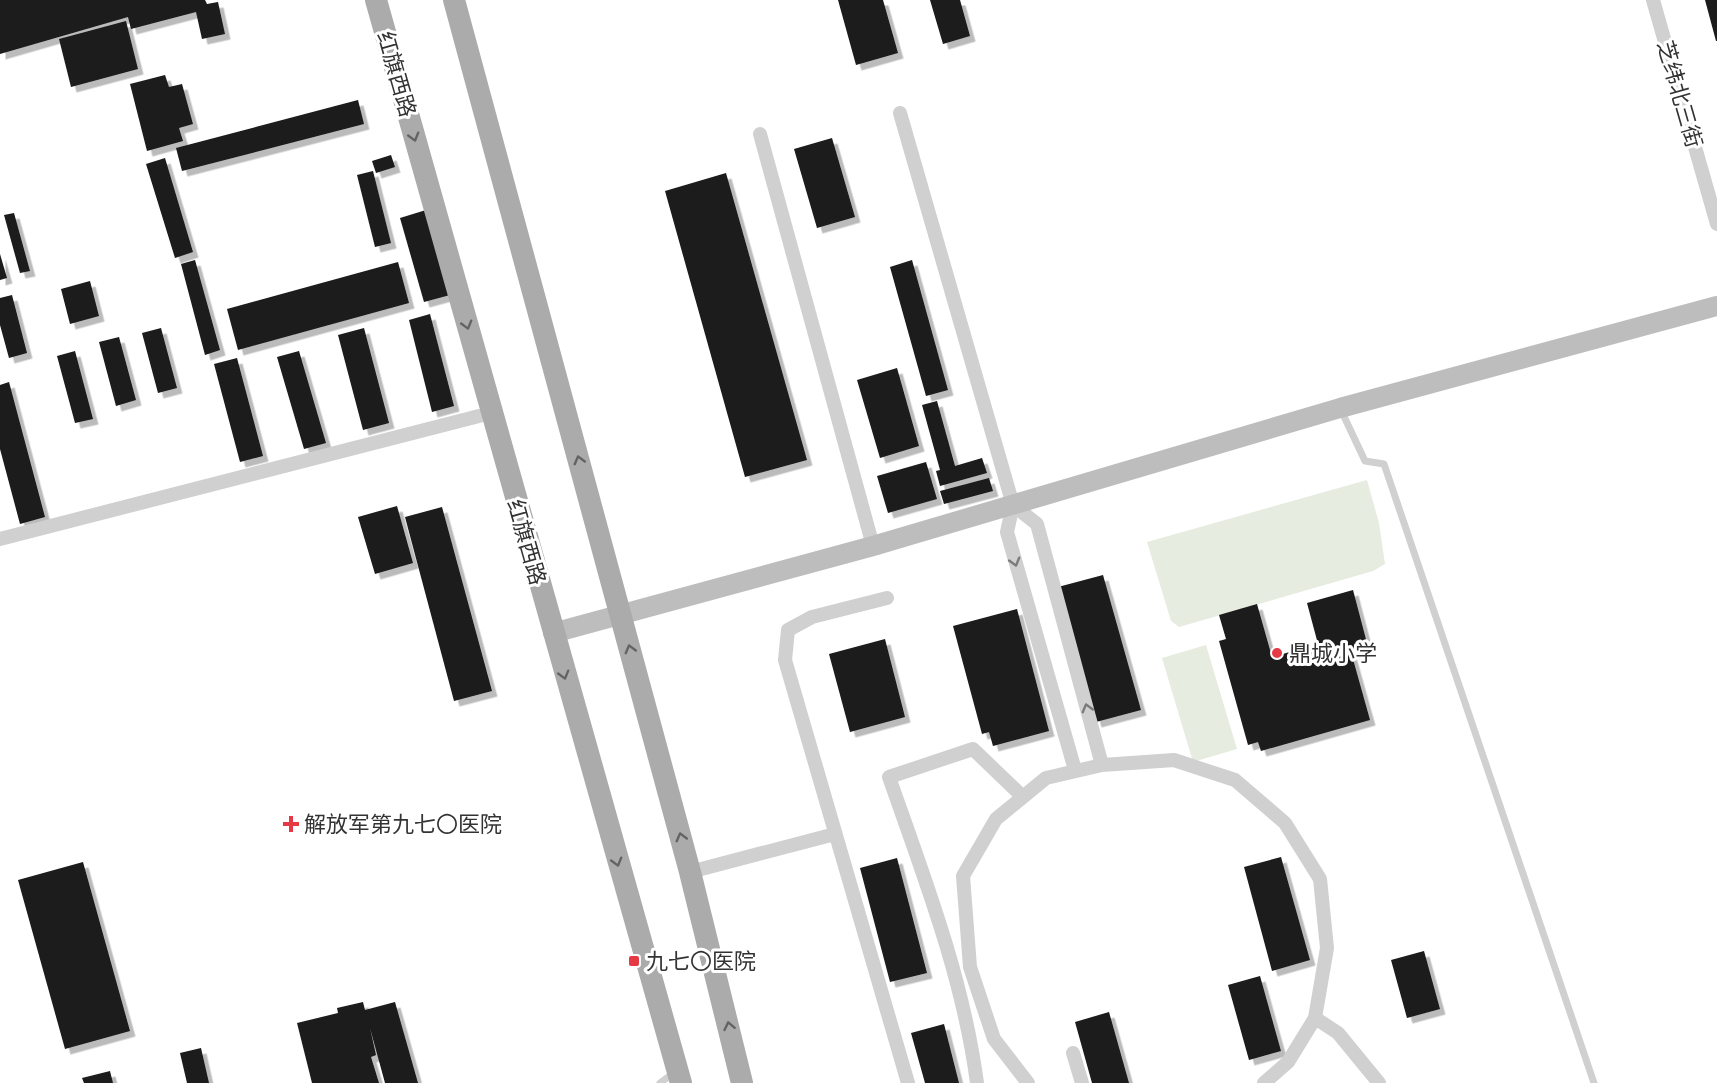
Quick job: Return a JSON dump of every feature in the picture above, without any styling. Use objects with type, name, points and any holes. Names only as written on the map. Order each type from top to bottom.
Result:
[{"type":"main road","name":"红旗西路","points":[[376,0],[553,633],[672,1079]]},
{"type":"main road","points":[[454,0],[690,872],[742,1083]]},
{"type":"street","name":"芝纬北三街","points":[[1653,0],[1717,224]]},
{"type":"street","points":[[900,113],[1013,505],[1007,532],[1076,770]]},
{"type":"street","points":[[760,134],[873,546]]},
{"type":"street","points":[[553,633],[873,546],[1340,408],[1717,306]]},
{"type":"street","points":[[0,538],[479,416]]},
{"type":"street","points":[[1013,505],[1037,524],[1102,765]]},
{"type":"street","points":[[887,598],[812,617],[788,630],[785,660],[908,1083]]},
{"type":"street","points":[[977,1083],[970,1029],[944,934],[889,777],[973,749],[1023,797]]},
{"type":"street","points":[[1028,1083],[994,1039],[970,967],[963,876],[996,819],[1046,778],[1102,765],[1174,760],[1235,780],[1285,823],[1320,879],[1328,948],[1315,1018],[1288,1062],[1264,1083]]},
{"type":"street","points":[[690,872],[836,834]]},
{"type":"street","points":[[954,973],[970,967]]},
{"type":"street","points":[[1315,1018],[1338,1033],[1379,1083]]},
{"type":"street","points":[[1073,1053],[1082,1083]]},
{"type":"lane","points":[[1340,408],[1365,461],[1384,464],[1594,1083]]},
{"type":"shaded area","points":[[1367,480],[1379,523],[1385,564],[1373,571],[1179,627],[1171,621],[1147,542]]},
{"type":"shaded area","points":[[1206,645],[1237,749],[1193,762],[1162,658]]},
{"type":"building","points":[[0,0],[205,0],[207,4],[218,2],[225,34],[202,39],[196,12],[131,29],[128,17],[0,54]]},
{"type":"building","points":[[838,0],[883,0],[898,53],[856,65]]},
{"type":"building","points":[[930,0],[960,0],[970,36],[943,44]]},
{"type":"building","points":[[1705,0],[1717,0],[1717,41],[1716,41]]},
{"type":"building","points":[[126,21],[138,69],[71,87],[59,39]]},
{"type":"building","points":[[165,75],[169,87],[182,84],[193,124],[179,128],[183,141],[147,151],[130,84]]},
{"type":"building","points":[[358,100],[364,124],[182,171],[176,148]]},
{"type":"building","points":[[832,138],[855,217],[817,228],[794,149]]},
{"type":"building","points":[[391,155],[395,167],[376,173],[372,161]]},
{"type":"building","points":[[165,158],[193,252],[175,258],[146,164]]},
{"type":"building","points":[[373,171],[391,243],[375,247],[357,175]]},
{"type":"building","points":[[726,173],[807,460],[745,477],[665,191]]},
{"type":"building","points":[[426,210],[450,295],[424,302],[400,218]]},
{"type":"building","points":[[14,213],[30,271],[20,273],[4,215]]},
{"type":"building","points":[[0,254],[7,278],[0,280]]},
{"type":"building","points":[[195,260],[220,350],[205,355],[181,264]]},
{"type":"building","points":[[912,260],[948,390],[926,396],[890,267]]},
{"type":"building","points":[[398,262],[409,303],[238,350],[227,309]]},
{"type":"building","points":[[90,281],[99,316],[70,324],[61,289]]},
{"type":"building","points":[[12,295],[27,353],[9,358],[0,325],[0,298]]},
{"type":"building","points":[[430,314],[454,406],[432,412],[409,320]]},
{"type":"building","points":[[161,328],[177,388],[158,393],[142,333]]},
{"type":"building","points":[[364,328],[389,423],[363,430],[338,335]]},
{"type":"building","points":[[119,337],[136,400],[116,406],[99,342]]},
{"type":"building","points":[[75,351],[93,419],[75,423],[57,356]]},
{"type":"building","points":[[299,351],[326,443],[304,449],[277,357]]},
{"type":"building","points":[[237,358],[263,456],[240,462],[214,364]]},
{"type":"building","points":[[897,368],[919,446],[880,458],[857,380]]},
{"type":"building","points":[[9,382],[45,517],[20,524],[0,449],[0,385]]},
{"type":"building","points":[[937,401],[955,466],[982,458],[987,473],[940,486],[936,471],[940,470],[922,405]]},
{"type":"building","points":[[926,462],[937,499],[888,513],[877,476]]},
{"type":"building","points":[[989,478],[993,491],[944,504],[940,491]]},
{"type":"building","points":[[397,506],[413,563],[375,574],[358,517]]},
{"type":"building","points":[[442,507],[492,691],[454,701],[405,517]]},
{"type":"building","points":[[1103,575],[1141,710],[1096,722],[1058,587]]},
{"type":"building","points":[[1353,590],[1368,647],[1351,652],[1370,720],[1261,751],[1258,742],[1248,745],[1219,641],[1226,639],[1219,615],[1257,604],[1272,657],[1318,644],[1307,603]]},
{"type":"building","points":[[1017,609],[1049,731],[993,746],[989,732],[982,734],[953,626]]},
{"type":"building","points":[[885,639],[905,717],[850,732],[829,654]]},
{"type":"building","points":[[1281,857],[1310,960],[1272,971],[1244,867]]},
{"type":"building","points":[[897,858],[927,973],[890,982],[860,868]]},
{"type":"building","points":[[83,862],[130,1031],[65,1049],[18,880]]},
{"type":"building","points":[[1424,951],[1440,1009],[1407,1018],[1391,960]]},
{"type":"building","points":[[1260,976],[1281,1051],[1249,1060],[1228,985]]},
{"type":"building","points":[[363,1002],[365,1010],[395,1002],[418,1083],[385,1083],[370,1028],[376,1055],[371,1057],[379,1083],[312,1083],[297,1023],[338,1013],[337,1008]]},
{"type":"building","points":[[1109,1012],[1129,1083],[1092,1083],[1075,1022]]},
{"type":"building","points":[[944,1024],[959,1083],[925,1083],[911,1033]]},
{"type":"building","points":[[201,1048],[209,1083],[187,1083],[180,1053]]},
{"type":"building","points":[[110,1071],[113,1083],[84,1083],[82,1078]]},
{"type":"place","name":"鼎城小学","points":[[1277,653]]},
{"type":"place","name":"解放军第九七〇医院","points":[[291,824]]},
{"type":"place","name":"九七〇医院","points":[[634,961]]}]
